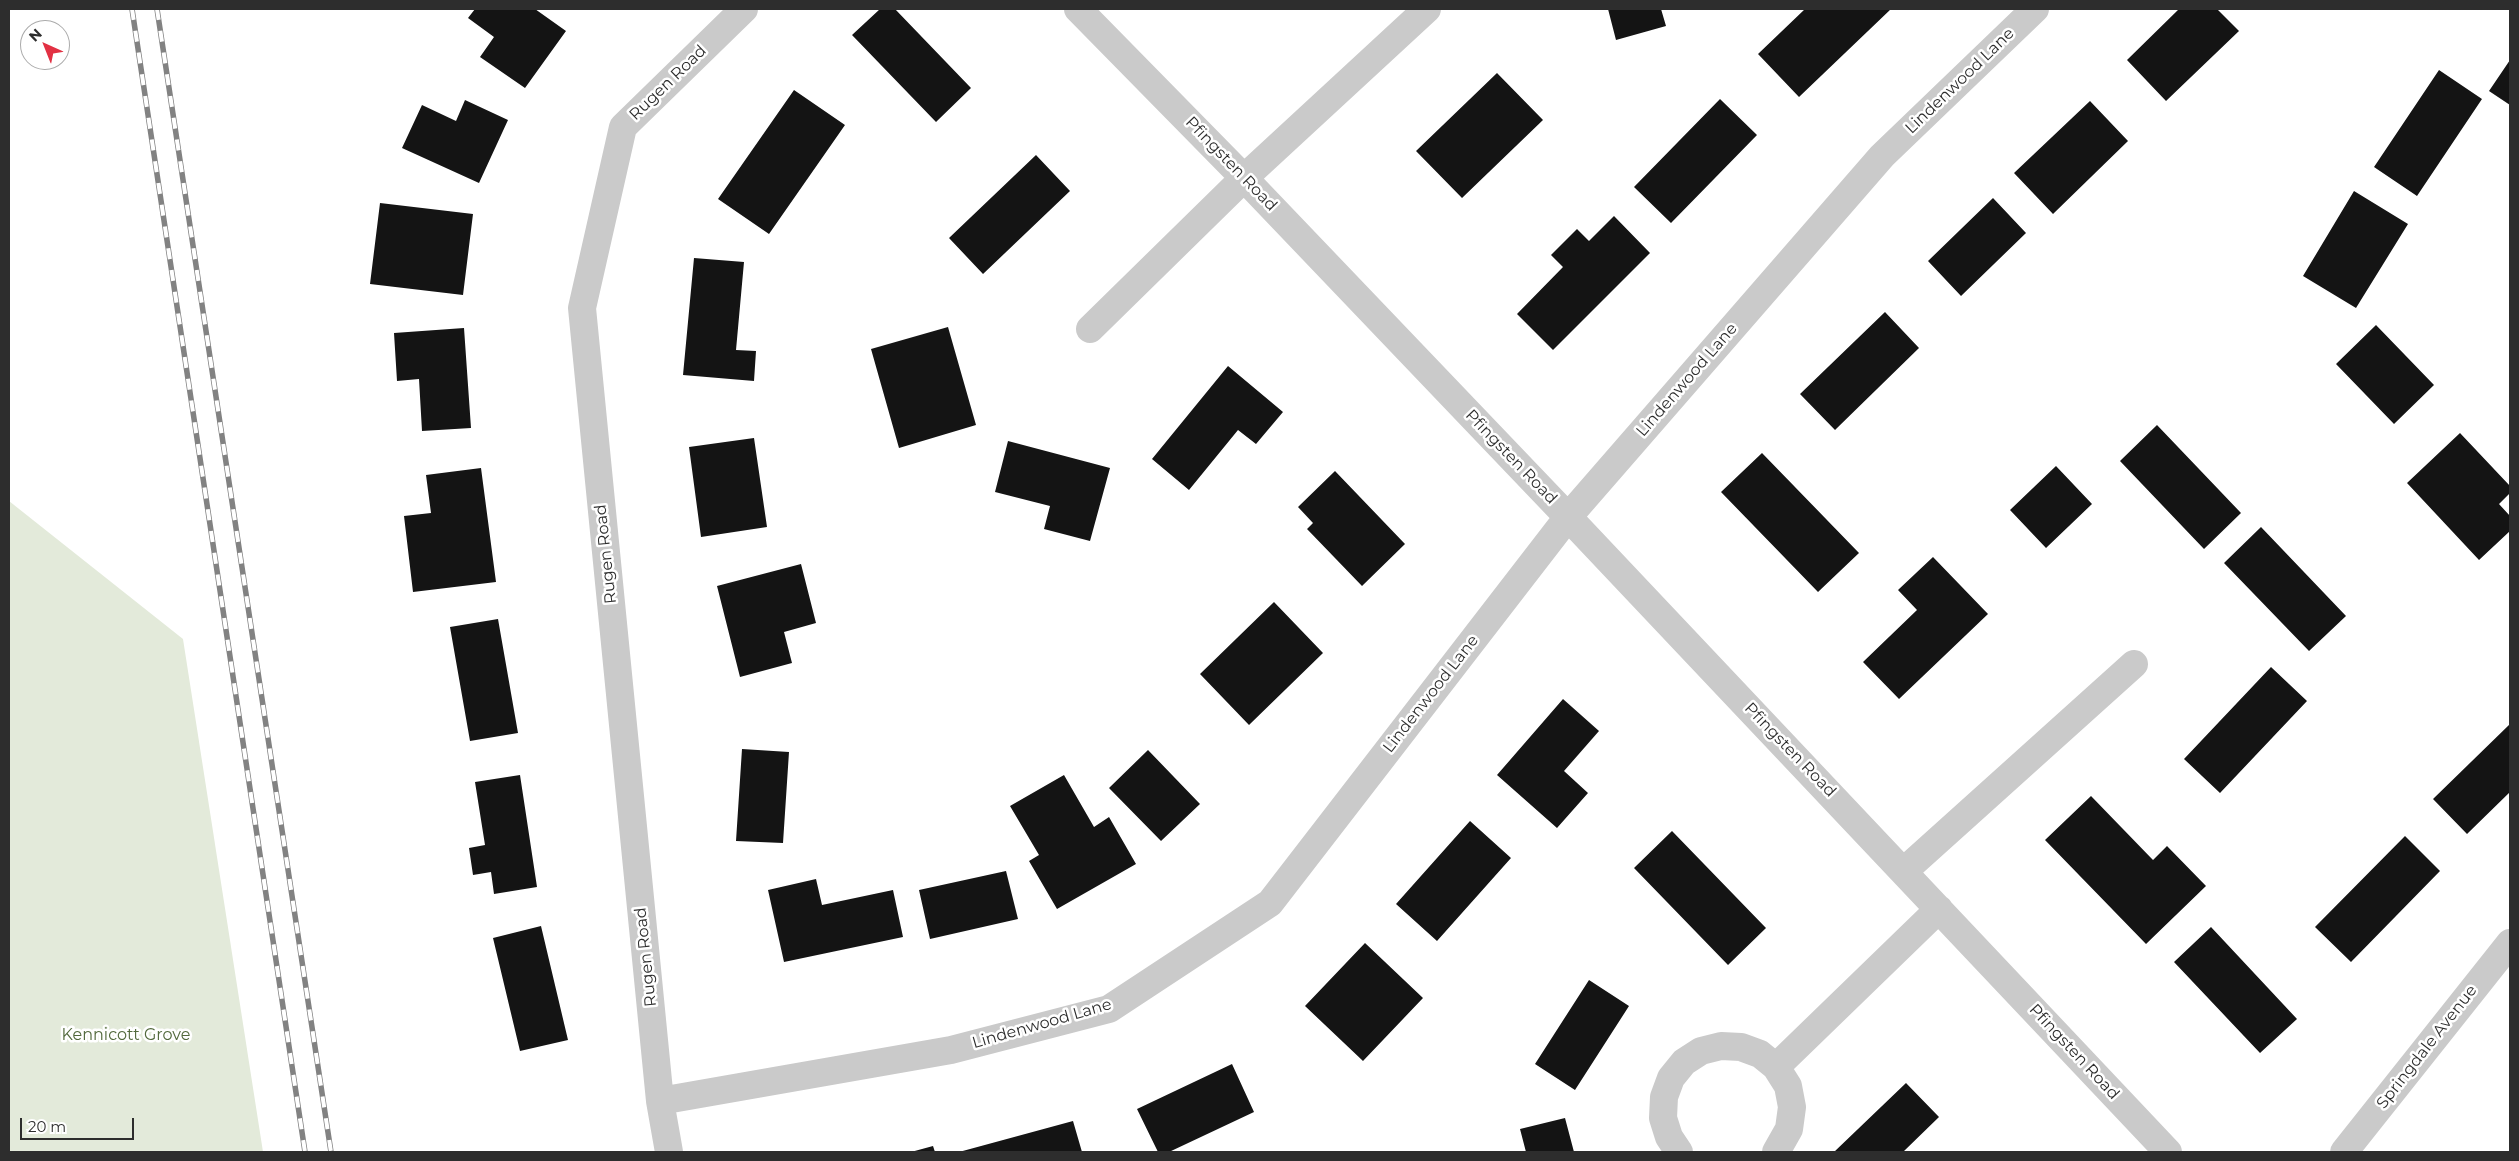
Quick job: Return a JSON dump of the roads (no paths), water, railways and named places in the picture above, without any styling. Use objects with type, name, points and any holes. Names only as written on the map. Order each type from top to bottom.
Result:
[{"type":"street","name":"Rugen Road","points":[[669,1152],[660,1101],[582,308],[623,127],[744,9]]},
{"type":"street","name":"Pfingsten Road","points":[[1078,9],[1244,178],[1568,517],[2168,1152]]},
{"type":"street","points":[[1090,329],[1244,178],[1427,9]]},
{"type":"street","name":"Lindenwood Lane","points":[[660,1101],[951,1050],[1109,1009],[1270,903],[1568,517],[1882,156],[2035,9]]},
{"type":"street","points":[[1904,871],[2134,664]]},
{"type":"street","points":[[1776,1067],[1939,908]]},
{"type":"street","name":"Springdale Avenue","points":[[2344,1152],[2510,943]]},
{"type":"street","points":[[1679,1152],[1669,1138],[1663,1118],[1664,1098],[1671,1078],[1684,1062],[1701,1051],[1721,1046],[1741,1047],[1760,1054],[1776,1067],[1788,1086],[1792,1108],[1789,1130],[1776,1152]]},
{"type":"railway","points":[[132,9],[305,1152]]},
{"type":"railway","points":[[157,9],[331,1152]]},
{"type":"park label","name":"Kennicott Grove","points":[[126,1035]]}]
